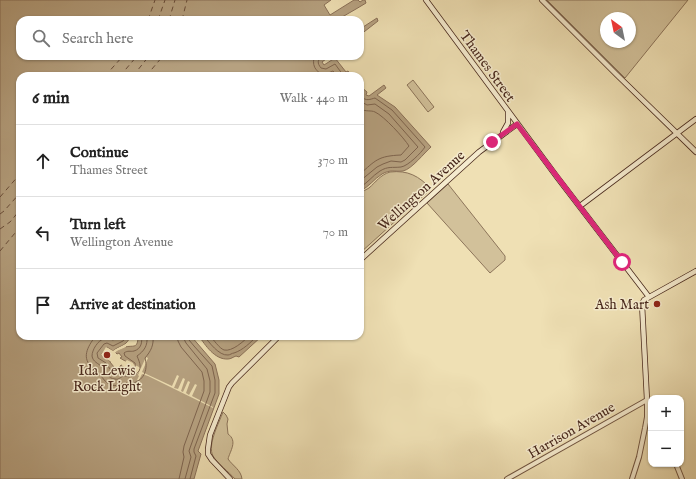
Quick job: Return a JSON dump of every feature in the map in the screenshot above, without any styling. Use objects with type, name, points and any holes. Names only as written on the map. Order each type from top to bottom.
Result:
[{"type":"main road","name":"Thames Street","points":[[426,0],[517,124],[649,297]]},
{"type":"main road","points":[[542,0],[696,152]]},
{"type":"main road","points":[[500,136],[508,123],[508,111]]},
{"type":"main road","points":[[580,206],[696,119]]},
{"type":"main road","name":"Wellington Avenue","points":[[364,256],[479,152],[517,124]]},
{"type":"main road","points":[[647,400],[642,304],[644,300],[696,271]]},
{"type":"main road","points":[[230,479],[210,457],[208,449],[210,435],[229,387],[236,378],[275,340]]},
{"type":"street","points":[[632,479],[639,457],[646,425],[647,400]]},
{"type":"street","name":"Harrison Avenue","points":[[507,479],[647,400]]},
{"type":"street","points":[[677,467],[682,479]]},
{"type":"shaded area","points":[[547,0],[688,0],[625,78]]},
{"type":"shaded area","points":[[413,80],[434,107],[428,112],[407,85]]},
{"type":"shaded area","points":[[390,172],[408,173],[418,177],[431,189],[364,249],[364,191],[383,175]]},
{"type":"shaded area","points":[[448,184],[505,256],[505,260],[490,273],[427,203]]},
{"type":"shaded area","points":[[223,412],[228,419],[228,434],[233,443],[228,459],[238,471],[242,479],[235,479],[213,456],[211,446],[212,440]]},
{"type":"water","points":[[0,0],[331,0],[324,5],[330,15],[354,0],[358,0],[360,2],[365,0],[366,3],[344,16],[16,16],[16,60],[325,60],[322,62],[324,65],[332,60],[337,60],[346,72],[16,72],[16,340],[128,340],[113,351],[107,347],[101,355],[110,361],[116,371],[121,365],[130,369],[132,365],[120,358],[122,357],[119,353],[117,354],[115,352],[125,347],[136,345],[138,340],[194,340],[215,364],[219,380],[219,394],[198,451],[201,454],[194,479],[0,479]]},
{"type":"water","points":[[377,18],[378,21],[364,32],[364,26]]},
{"type":"water","points":[[384,85],[386,88],[377,95],[395,107],[431,147],[406,170],[385,172],[364,188],[364,89],[367,92],[366,95],[369,96]]},
{"type":"water","points":[[202,340],[258,340],[239,357],[236,356],[228,359],[223,359],[215,355]]},
{"type":"pier","points":[[126,344],[126,347],[114,354],[107,350],[104,354],[111,359],[110,361],[101,355],[106,347],[113,351]]},
{"type":"pier","points":[[146,357],[148,358],[142,372],[172,386],[177,375],[179,376],[174,388],[178,389],[183,378],[185,379],[181,391],[183,392],[188,381],[190,382],[186,393],[189,395],[195,384],[197,385],[192,396],[213,408],[148,376],[142,374],[139,380],[137,380],[139,373],[135,373],[131,380],[129,379],[133,371],[122,366],[124,361],[125,362],[127,360],[141,368]]},
{"type":"ferry route","points":[[149,16],[155,0]]},
{"type":"ferry route","points":[[159,16],[165,0]]},
{"type":"ferry route","points":[[170,16],[175,0]]},
{"type":"ferry route","points":[[183,16],[187,0]]},
{"type":"ferry route","points":[[109,72],[119,60]]},
{"type":"ferry route","points":[[123,72],[134,60]]},
{"type":"ferry route","points":[[136,72],[146,60]]},
{"type":"ferry route","points":[[149,72],[160,60]]},
{"type":"ferry route","points":[[0,197],[16,179]]},
{"type":"ferry route","points":[[0,214],[16,198]]},
{"type":"ferry route","points":[[0,229],[10,222],[16,215]]},
{"type":"ferry route","points":[[0,251],[16,232]]},
{"type":"place","name":"Ash Mart","points":[[657,304]]},
{"type":"place","name":"Ida Lewis Rock Light","points":[[107,355]]},
{"type":"route","points":[[492,142],[517,124],[622,262]]}]
